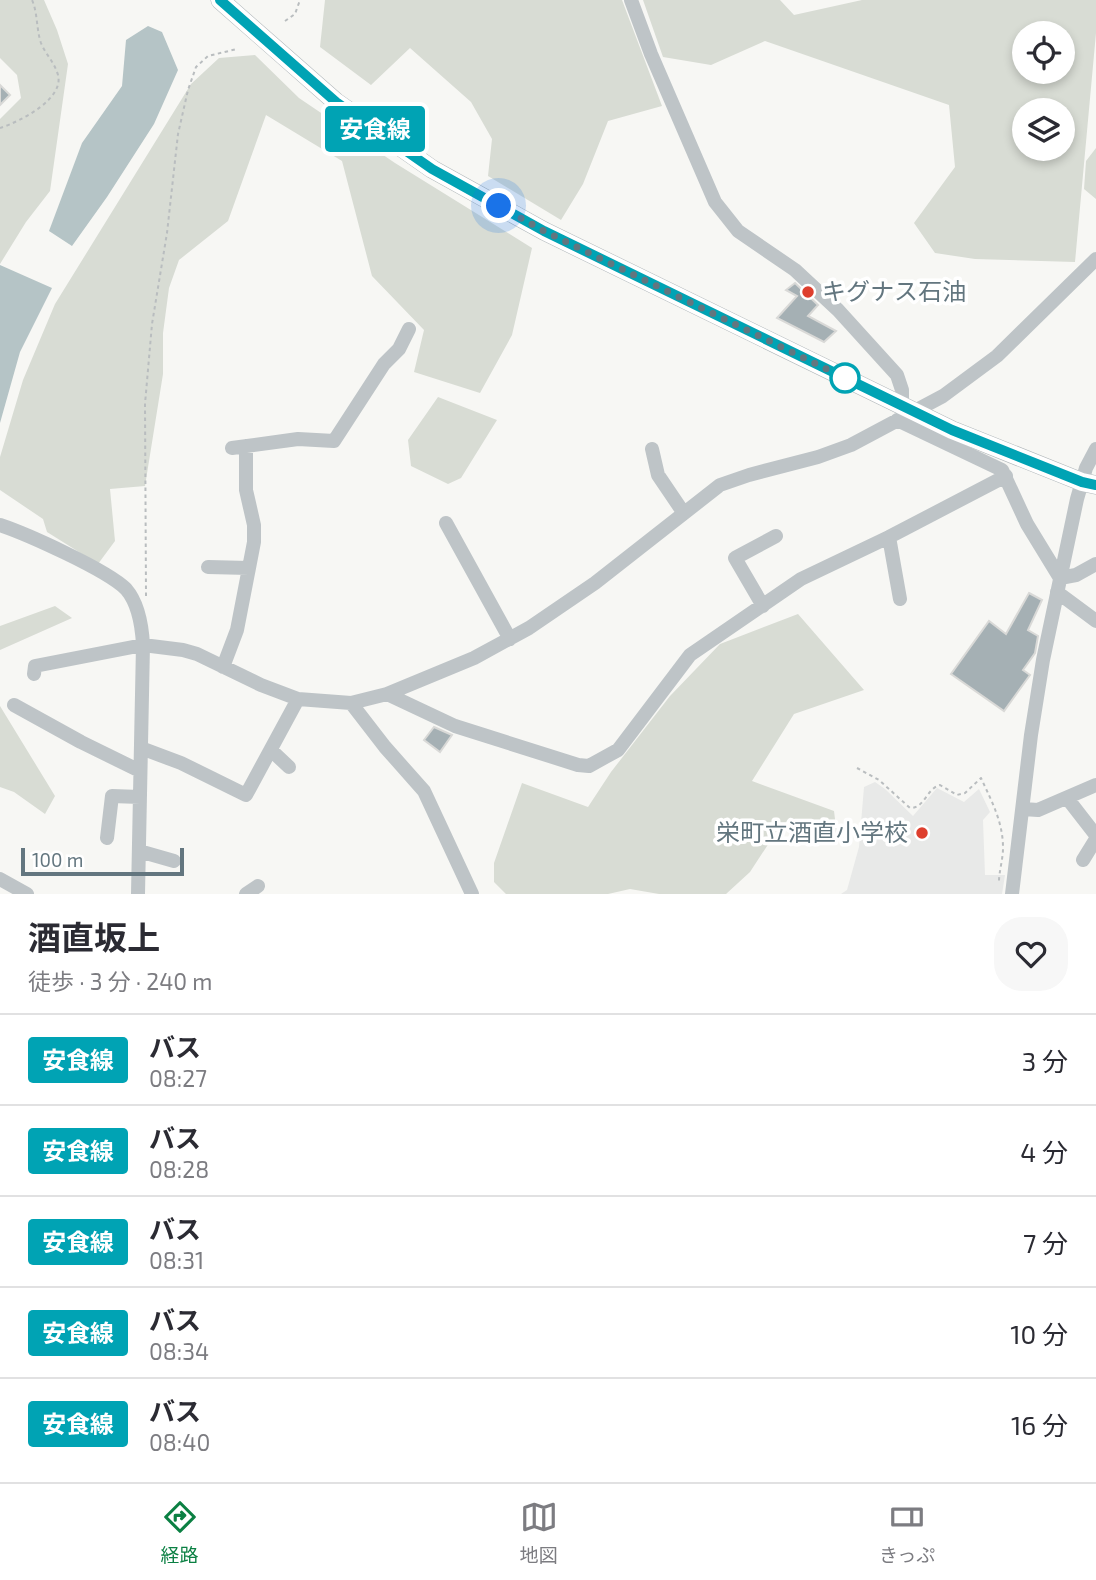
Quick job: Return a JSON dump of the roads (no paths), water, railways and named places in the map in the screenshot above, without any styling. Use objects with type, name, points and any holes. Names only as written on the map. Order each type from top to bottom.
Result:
[{"type":"main road","points":[[220,0],[336,102],[432,169],[544,231],[904,412],[1089,483]]},
{"type":"street","points":[[631,0],[651,54],[715,202],[738,230],[795,270],[838,310],[897,375],[902,390],[904,412]]},
{"type":"street","points":[[34,674],[35,666],[52,661],[143,645],[183,650],[298,699],[351,703],[387,694],[474,658],[510,639],[595,583],[720,485],[851,445],[904,412],[943,396],[997,356],[1096,259]]},
{"type":"street","points":[[223,667],[237,630],[254,542],[254,525],[239,447],[298,439],[334,442],[384,363],[399,349],[409,329]]},
{"type":"street","points":[[904,412],[991,463],[1006,476],[1027,524],[1059,585],[1096,621]]},
{"type":"street","points":[[652,449],[658,475],[683,512]]},
{"type":"street","points":[[1013,888],[1031,735],[1059,585],[1089,483],[1096,449]]},
{"type":"street","points":[[387,694],[455,726],[589,766],[618,750],[690,655],[801,579],[1006,476]]},
{"type":"street","points":[[446,523],[510,639]]},
{"type":"street","points":[[0,525],[64,553],[112,579],[126,589],[135,603],[142,627],[143,645],[138,894]]},
{"type":"street","points":[[763,606],[735,558],[776,536]]},
{"type":"street","points":[[889,537],[900,599]]},
{"type":"street","points":[[1059,585],[1096,564]]},
{"type":"street","points":[[208,567],[249,568]]},
{"type":"street","points":[[141,748],[181,762],[246,795],[298,699]]},
{"type":"street","points":[[351,703],[424,791],[472,894]]},
{"type":"street","points":[[14,705],[140,771]]},
{"type":"street","points":[[271,750],[289,767]]},
{"type":"street","points":[[1023,809],[1038,810],[1096,785]]},
{"type":"street","points":[[107,838],[112,796],[140,797]]},
{"type":"street","points":[[1067,798],[1095,834],[1096,839],[1083,860]]},
{"type":"street","points":[[139,851],[174,861]]},
{"type":"street","points":[[0,879],[27,894]]},
{"type":"place","name":"キグナス石油","points":[[808,292]]},
{"type":"place","name":"栄町立酒直小学校","points":[[922,833]]}]
